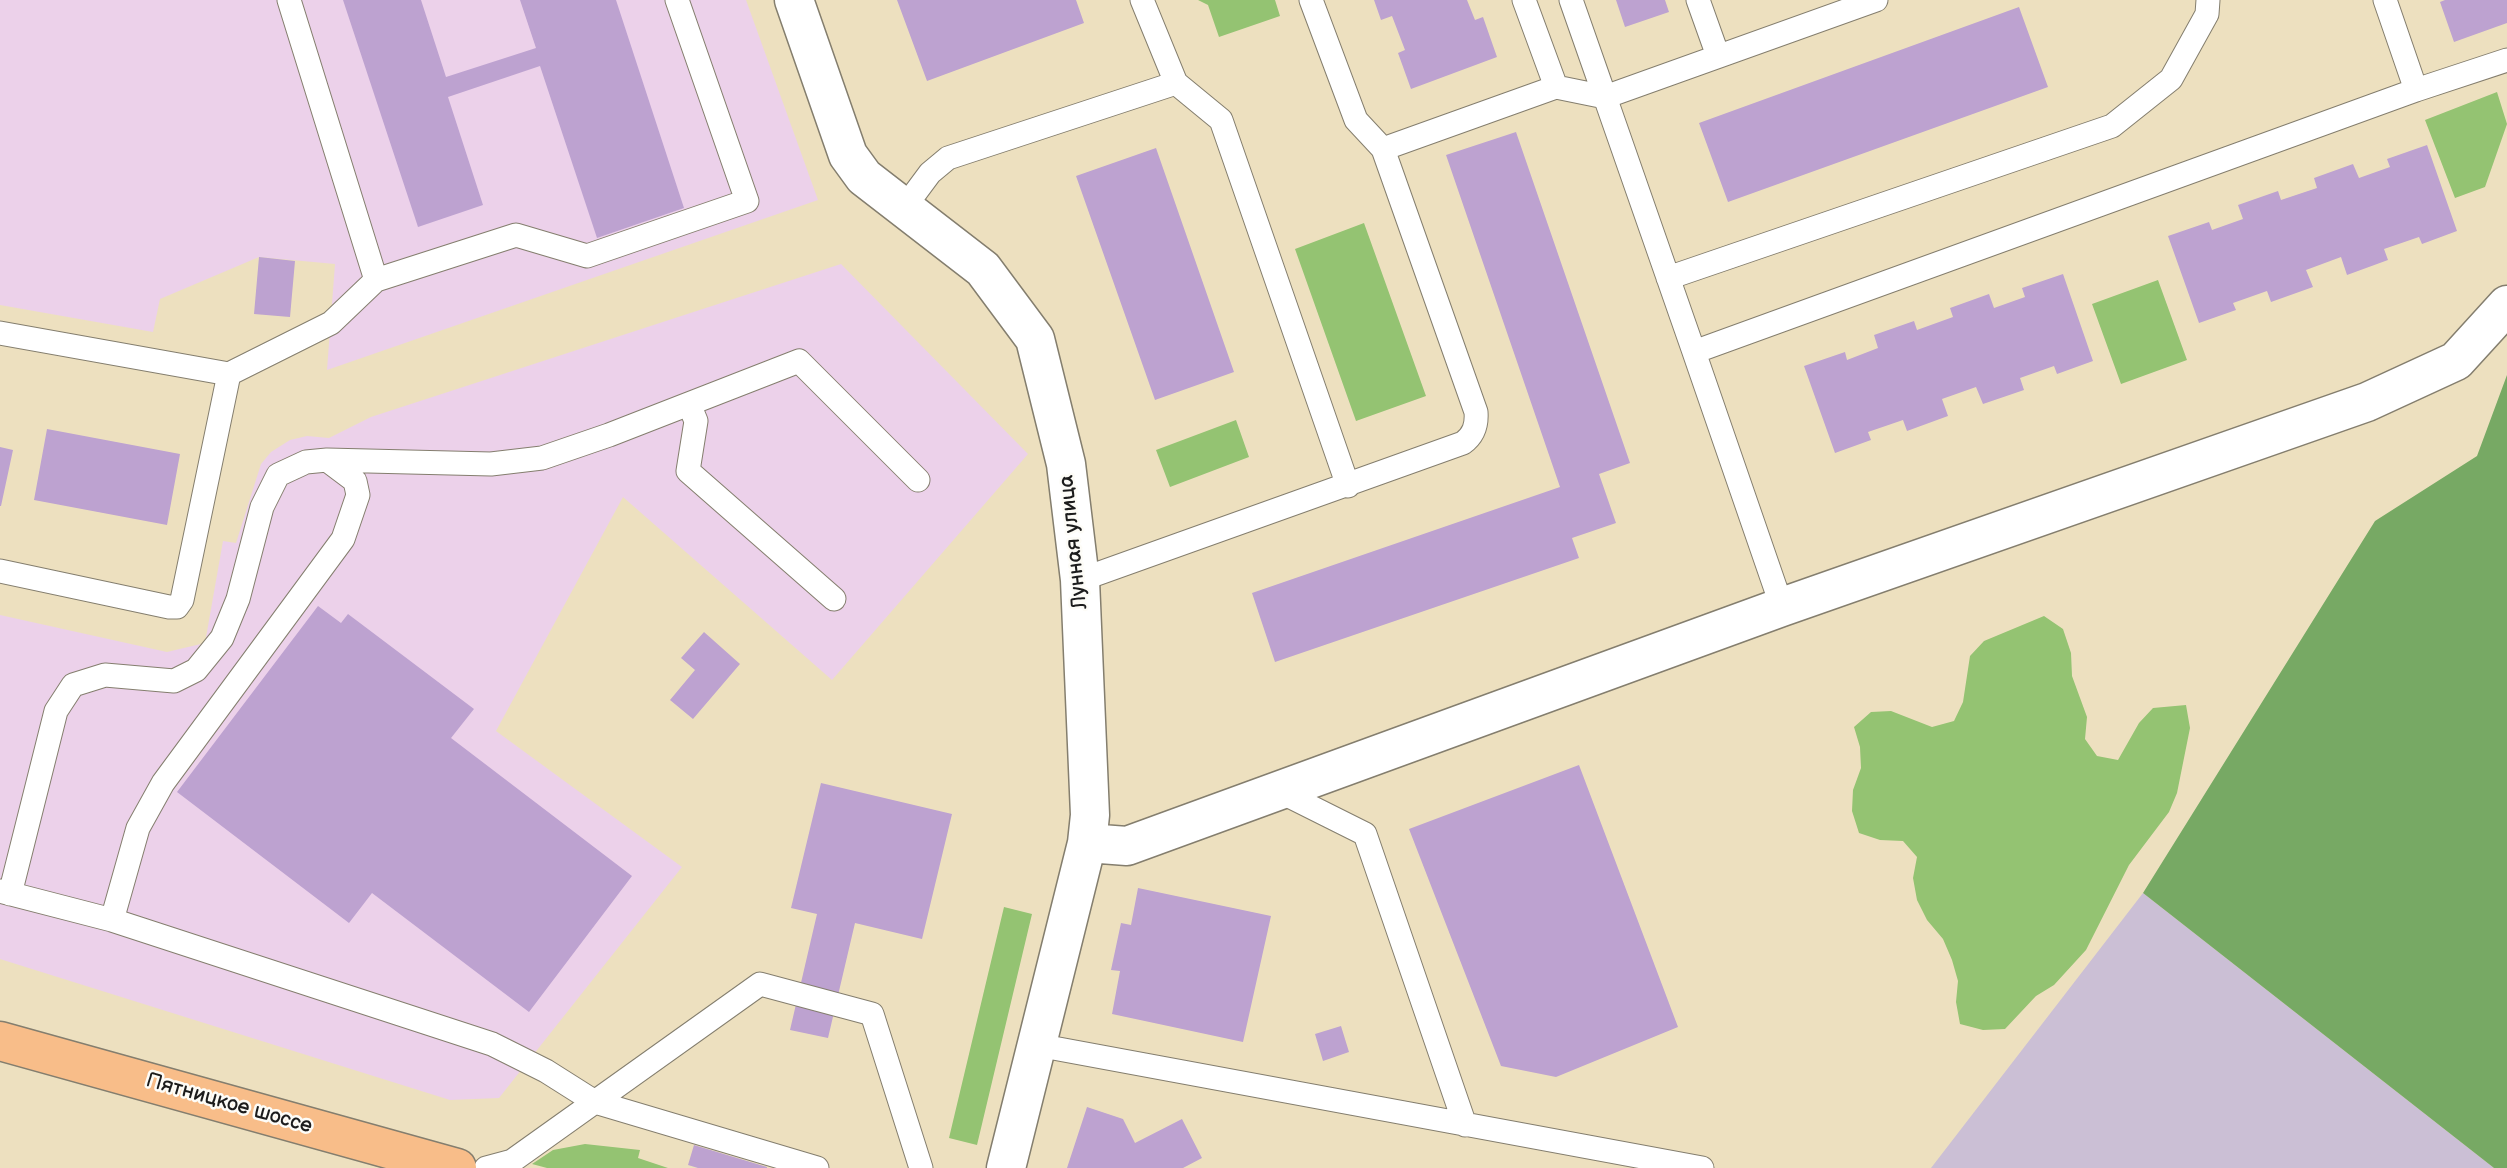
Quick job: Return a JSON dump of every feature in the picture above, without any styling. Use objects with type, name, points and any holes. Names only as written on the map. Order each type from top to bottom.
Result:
[{"type":"main road","name":"Пятницкое шоссе","points":[[7,1040],[457,1168]]},
{"type":"street","name":"Лунная улица","points":[[794,0],[848,155],[864,177],[983,269],[1035,339],[1066,464],[1080,580],[1090,815],[1087,843],[1006,1168]]},
{"type":"street","points":[[1087,843],[1127,846],[1782,607],[2367,402],[2456,361],[2507,305]]},
{"type":"lane","points":[[289,0],[376,280]]},
{"type":"lane","points":[[1142,0],[1176,83],[1221,120],[1348,486]]},
{"type":"lane","points":[[1080,580],[1348,486],[1470,438],[1476,412],[1383,149],[1356,120],[1311,0]]},
{"type":"lane","points":[[1524,0],[1556,87]]},
{"type":"lane","points":[[1571,0],[1782,607]]},
{"type":"lane","points":[[1698,0],[1718,56]]},
{"type":"lane","points":[[1383,149],[1556,87],[1605,97],[1876,0]]},
{"type":"lane","points":[[1668,278],[2112,126],[2171,79],[2207,14],[2208,0]]},
{"type":"lane","points":[[2385,0],[2416,90]]},
{"type":"lane","points":[[0,333],[229,374],[331,323],[376,280],[516,235],[587,256],[747,201],[683,2]]},
{"type":"lane","points":[[1694,352],[2416,90],[2507,60]]},
{"type":"lane","points":[[904,208],[930,173],[948,158],[1176,83]]},
{"type":"lane","points":[[817,1168],[595,1102],[546,1071],[492,1044],[112,920],[5,892],[56,711],[73,685],[105,676],[174,681],[196,670],[222,638],[238,599],[262,507],[278,475],[306,462],[327,460],[491,464],[542,458],[799,361],[918,480]]},
{"type":"lane","points":[[0,571],[177,607],[182,600],[229,374]]},
{"type":"lane","points":[[689,404],[696,421],[688,471],[834,599]]},
{"type":"lane","points":[[112,920],[138,828],[163,783],[344,539],[358,495],[355,481],[327,460]]},
{"type":"lane","points":[[1280,792],[1365,834],[1465,1125]]},
{"type":"lane","points":[[486,1168],[512,1161],[760,984],[872,1014],[921,1168]]},
{"type":"lane","points":[[1037,1045],[1702,1168]]},
{"type":"shaded area","points":[[0,0],[746,0],[818,200],[327,370],[335,264],[259,257],[160,299],[153,332],[0,305]]},
{"type":"shaded area","points":[[841,264],[1028,454],[832,680],[623,497],[496,731],[682,867],[499,1098],[450,1100],[0,959],[0,615],[167,652],[205,643],[223,541],[236,543],[261,464],[271,452],[290,440],[307,436],[329,438],[371,417]]},
{"type":"shaded area","points":[[2143,893],[2494,1168],[1931,1168]]},
{"type":"green space","points":[[1198,0],[1275,0],[1280,16],[1219,37],[1208,5]]},
{"type":"green space","points":[[2497,92],[2507,124],[2485,187],[2455,198],[2425,120]]},
{"type":"green space","points":[[1364,223],[1426,396],[1356,421],[1295,249]]},
{"type":"green space","points":[[2158,280],[2187,360],[2121,384],[2092,304]]},
{"type":"green space","points":[[2507,375],[2507,1168],[2494,1168],[2143,893],[2375,521],[2477,456]]},
{"type":"green space","points":[[1236,420],[1249,457],[1170,487],[1156,450]]},
{"type":"green space","points":[[2044,616],[2063,629],[2071,653],[2072,676],[2087,717],[2085,739],[2097,756],[2118,760],[2139,723],[2153,708],[2186,705],[2190,728],[2177,793],[2169,812],[2129,865],[2086,950],[2054,985],[2036,996],[2005,1029],[1983,1030],[1960,1024],[1956,1002],[1958,981],[1952,960],[1943,939],[1927,920],[1917,900],[1913,878],[1917,857],[1903,841],[1880,840],[1859,833],[1852,811],[1853,790],[1861,768],[1860,747],[1854,727],[1871,712],[1891,711],[1932,727],[1954,721],[1963,702],[1970,656],[1984,641]]},
{"type":"green space","points":[[1004,907],[1032,914],[977,1145],[949,1138]]},
{"type":"green space","points":[[585,1144],[640,1150],[638,1158],[668,1168],[547,1168],[532,1164],[553,1150]]},
{"type":"building","points":[[343,0],[421,0],[446,77],[536,48],[520,0],[616,0],[684,208],[597,238],[540,66],[448,97],[483,205],[418,227]]},
{"type":"building","points":[[897,0],[1076,0],[1084,23],[927,81]]},
{"type":"building","points":[[1374,0],[1467,0],[1475,20],[1483,17],[1497,57],[1411,89],[1398,53],[1405,50],[1392,16],[1381,20]]},
{"type":"building","points":[[1616,0],[1665,0],[1669,12],[1625,27]]},
{"type":"building","points":[[2507,0],[2507,23],[2454,42],[2440,2]]},
{"type":"building","points":[[2019,7],[2048,87],[1728,202],[1699,123]]},
{"type":"building","points":[[1516,132],[1630,463],[1599,474],[1616,523],[1572,538],[1579,558],[1275,662],[1252,593],[1560,487],[1446,155]]},
{"type":"building","points":[[2427,145],[2457,231],[2422,244],[2419,237],[2384,249],[2388,260],[2347,275],[2341,257],[2306,270],[2313,287],[2271,302],[2267,291],[2233,303],[2236,310],[2199,323],[2168,236],[2209,222],[2212,230],[2243,219],[2238,205],[2278,191],[2281,200],[2317,188],[2314,178],[2353,164],[2359,178],[2390,167],[2387,159]]},
{"type":"building","points":[[1156,148],[1234,372],[1155,400],[1076,176]]},
{"type":"building","points":[[259,257],[295,261],[290,317],[254,314]]},
{"type":"building","points":[[2063,274],[2093,361],[2057,374],[2054,366],[2020,378],[2024,390],[1983,404],[1976,387],[1942,399],[1948,416],[1907,431],[1903,420],[1868,432],[1871,440],[1835,453],[1804,366],[1845,352],[1847,360],[1878,348],[1874,335],[1914,321],[1917,330],[1953,317],[1950,308],[1989,294],[1994,308],[2025,297],[2022,288]]},
{"type":"building","points":[[47,429],[180,454],[167,525],[34,500]]},
{"type":"building","points":[[0,447],[13,450],[1,506],[0,506]]},
{"type":"building","points":[[318,606],[341,623],[348,614],[474,709],[451,738],[632,876],[529,1012],[372,893],[349,923],[177,792]]},
{"type":"building","points":[[704,632],[740,664],[693,719],[670,700],[695,670],[681,658]]},
{"type":"building","points":[[1579,765],[1678,1027],[1556,1077],[1501,1066],[1409,829]]},
{"type":"building","points":[[821,783],[952,814],[922,939],[855,923],[828,1038],[790,1030],[817,914],[791,908]]},
{"type":"building","points":[[1138,888],[1271,916],[1243,1042],[1112,1014],[1120,971],[1111,970],[1121,923],[1131,925]]},
{"type":"building","points":[[1341,1026],[1349,1052],[1323,1061],[1315,1034]]},
{"type":"building","points":[[1087,1107],[1123,1119],[1135,1143],[1182,1119],[1202,1158],[1183,1168],[1067,1168]]},
{"type":"building","points":[[694,1145],[767,1168],[698,1168],[688,1165]]}]
